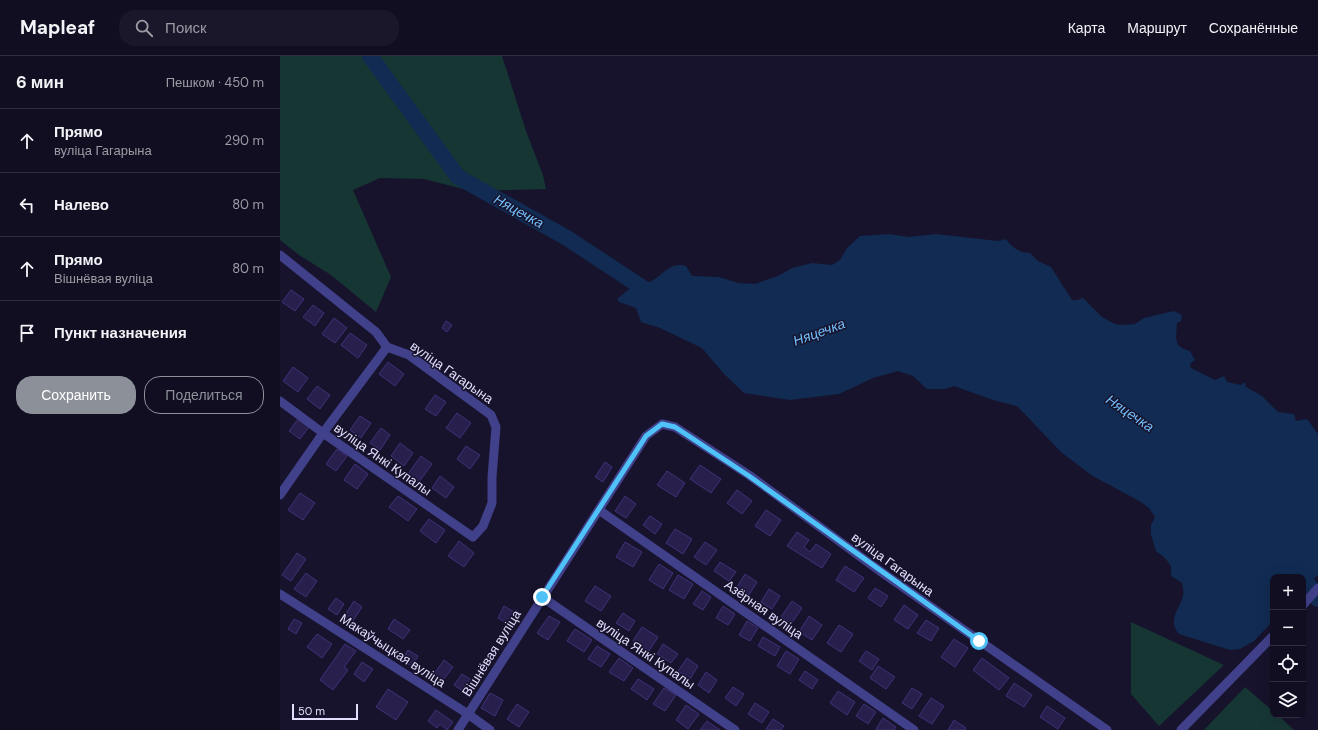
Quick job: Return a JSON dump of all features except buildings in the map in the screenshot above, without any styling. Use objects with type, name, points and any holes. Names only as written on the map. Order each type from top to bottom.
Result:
[{"type":"street","points":[[280,255],[376,332],[386,347],[323,433],[280,496]]},
{"type":"street","name":"вуліца Гагарына","points":[[386,347],[409,355],[491,416],[496,427],[492,477],[492,503],[484,526],[473,537]]},
{"type":"street","name":"вуліца Янкі Купалы","points":[[280,401],[323,433],[473,537]]},
{"type":"street","name":"вуліца Гагарына","points":[[662,424],[675,427],[749,476],[880,571],[1107,730]]},
{"type":"street","name":"Вішнёвая вуліца","points":[[458,730],[646,436],[662,424]]},
{"type":"street","name":"Азёрная вуліца","points":[[599,510],[914,730]]},
{"type":"street","points":[[1306,602],[1318,588]]},
{"type":"street","name":"Макаўчыцкая вуліца","points":[[280,594],[468,714],[490,730]]},
{"type":"street","name":"вуліца Янкі Купалы","points":[[542,597],[735,730]]},
{"type":"street","points":[[1181,730],[1270,639]]},
{"type":"green space","points":[[280,56],[502,56],[526,131],[543,175],[546,189],[471,191],[424,179],[380,178],[353,190],[391,277],[376,312],[331,275],[299,255],[280,240]]},
{"type":"green space","points":[[1131,622],[1224,665],[1159,726],[1131,694]]},
{"type":"green space","points":[[1245,687],[1270,708],[1270,718],[1281,718],[1294,730],[1204,730]]},
{"type":"water","points":[[889,234],[909,237],[936,234],[998,241],[1006,239],[1010,245],[1016,249],[1030,253],[1038,261],[1051,267],[1072,300],[1083,298],[1102,317],[1115,324],[1135,324],[1144,318],[1174,311],[1182,315],[1181,321],[1177,323],[1176,338],[1178,345],[1190,351],[1195,360],[1190,364],[1191,368],[1215,380],[1224,376],[1227,382],[1241,385],[1245,382],[1246,387],[1262,396],[1278,412],[1294,414],[1296,421],[1307,419],[1318,434],[1318,575],[1306,587],[1306,574],[1270,574],[1270,624],[1254,641],[1240,649],[1230,650],[1179,634],[1174,624],[1174,619],[1183,596],[1182,583],[1171,576],[1171,566],[1165,558],[1156,551],[1151,535],[1151,525],[1155,517],[1149,508],[1141,502],[1091,475],[1061,452],[1017,406],[993,400],[954,386],[945,389],[927,389],[913,376],[898,371],[873,378],[839,394],[790,400],[744,393],[724,374],[702,348],[660,328],[641,322],[636,308],[619,302],[617,299],[634,285],[636,277],[642,282],[649,282],[673,266],[679,265],[686,266],[692,276],[719,277],[738,283],[755,284],[778,276],[792,268],[812,263],[832,265],[840,260],[847,248],[860,236]]},
{"type":"waterway","name":"Няцечка","points":[[370,56],[458,177],[567,238],[652,294]]},
{"type":"waterway","name":"Няцечка","points":[[1296,566],[1318,599]]},
{"type":"route","points":[[542,597],[646,436],[662,424],[675,427],[749,476],[979,641]]}]
